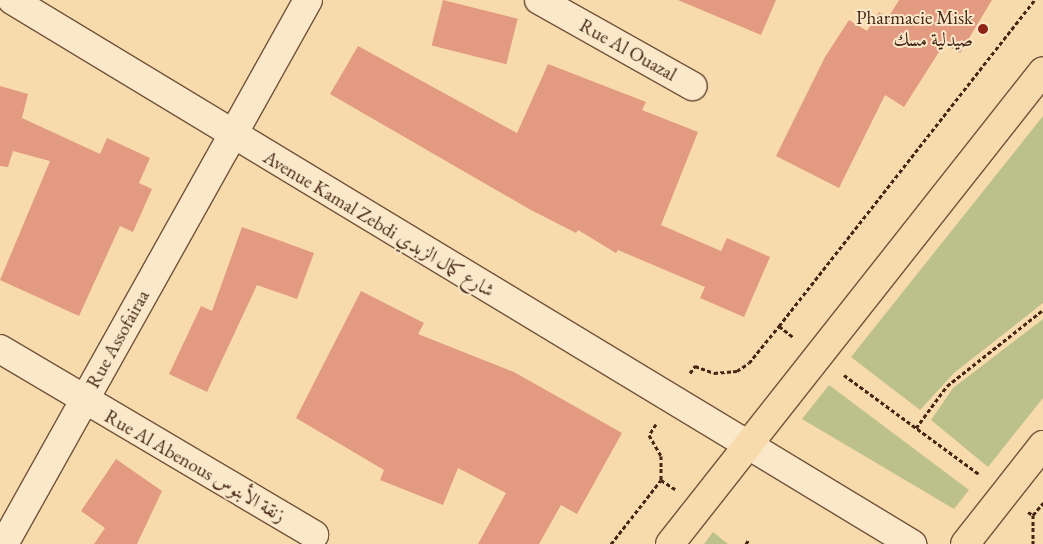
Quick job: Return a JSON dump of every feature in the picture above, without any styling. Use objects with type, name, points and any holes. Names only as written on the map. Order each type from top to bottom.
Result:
[{"type":"main road","points":[[670,544],[1043,70]]},
{"type":"main road","points":[[965,544],[1043,445]]},
{"type":"street","name":"Avenue Kamal Zebdi شارع كمال الزبدي","points":[[12,0],[747,448],[912,544]]},
{"type":"street","name":"Rue Assofairaa","points":[[4,544],[84,402],[230,134],[308,0]]},
{"type":"street","name":"Rue Al Ouazal","points":[[539,0],[692,86]]},
{"type":"street","name":"Rue Al Abenous زنقة الأبنوس","points":[[0,350],[84,402],[314,536]]},
{"type":"path","points":[[611,544],[661,480],[661,456],[649,435],[695,366],[714,373],[737,371],[749,363],[1036,0]]},
{"type":"path","points":[[916,428],[947,386],[1043,310]]},
{"type":"path","points":[[779,326],[1033,515]]},
{"type":"path","points":[[661,480],[700,506]]},
{"type":"path","points":[[1033,544],[1033,515],[1043,503]]},
{"type":"path","points":[[746,544],[749,539]]},
{"type":"green space","points":[[1043,116],[1043,303],[954,373],[920,410],[851,357]]},
{"type":"green space","points":[[1043,319],[1043,398],[988,467],[931,420],[953,388]]},
{"type":"green space","points":[[829,385],[969,490],[954,509],[802,419]]},
{"type":"green space","points":[[713,532],[728,544],[704,544]]},
{"type":"building","points":[[443,0],[518,19],[506,64],[432,46]]},
{"type":"building","points":[[678,0],[776,0],[761,35]]},
{"type":"building","points":[[899,0],[992,0],[960,53],[944,44],[904,107],[885,95],[839,188],[776,156],[825,57],[849,20],[867,31],[879,12],[888,18]]},
{"type":"building","points":[[358,46],[517,133],[548,64],[646,102],[642,110],[698,132],[661,225],[721,251],[727,238],[770,257],[744,317],[700,298],[705,287],[618,250],[616,253],[578,230],[576,233],[531,210],[330,94]]},
{"type":"building","points":[[0,86],[28,94],[22,118],[100,154],[107,138],[150,158],[139,183],[152,189],[133,232],[120,226],[79,316],[0,280],[50,161],[13,151],[8,167],[0,166]]},
{"type":"building","points":[[242,227],[314,253],[297,299],[257,285],[207,392],[169,374],[201,306],[212,311]]},
{"type":"building","points":[[361,291],[424,323],[418,334],[514,372],[622,433],[577,514],[561,505],[539,544],[478,544],[506,493],[458,468],[443,505],[380,480],[384,470],[296,418]]},
{"type":"building","points":[[116,459],[162,491],[137,544],[94,544],[105,528],[81,511]]},
{"type":"place","name":"Pharmacie Misk صيدلية مسك","points":[[983,29]]}]
